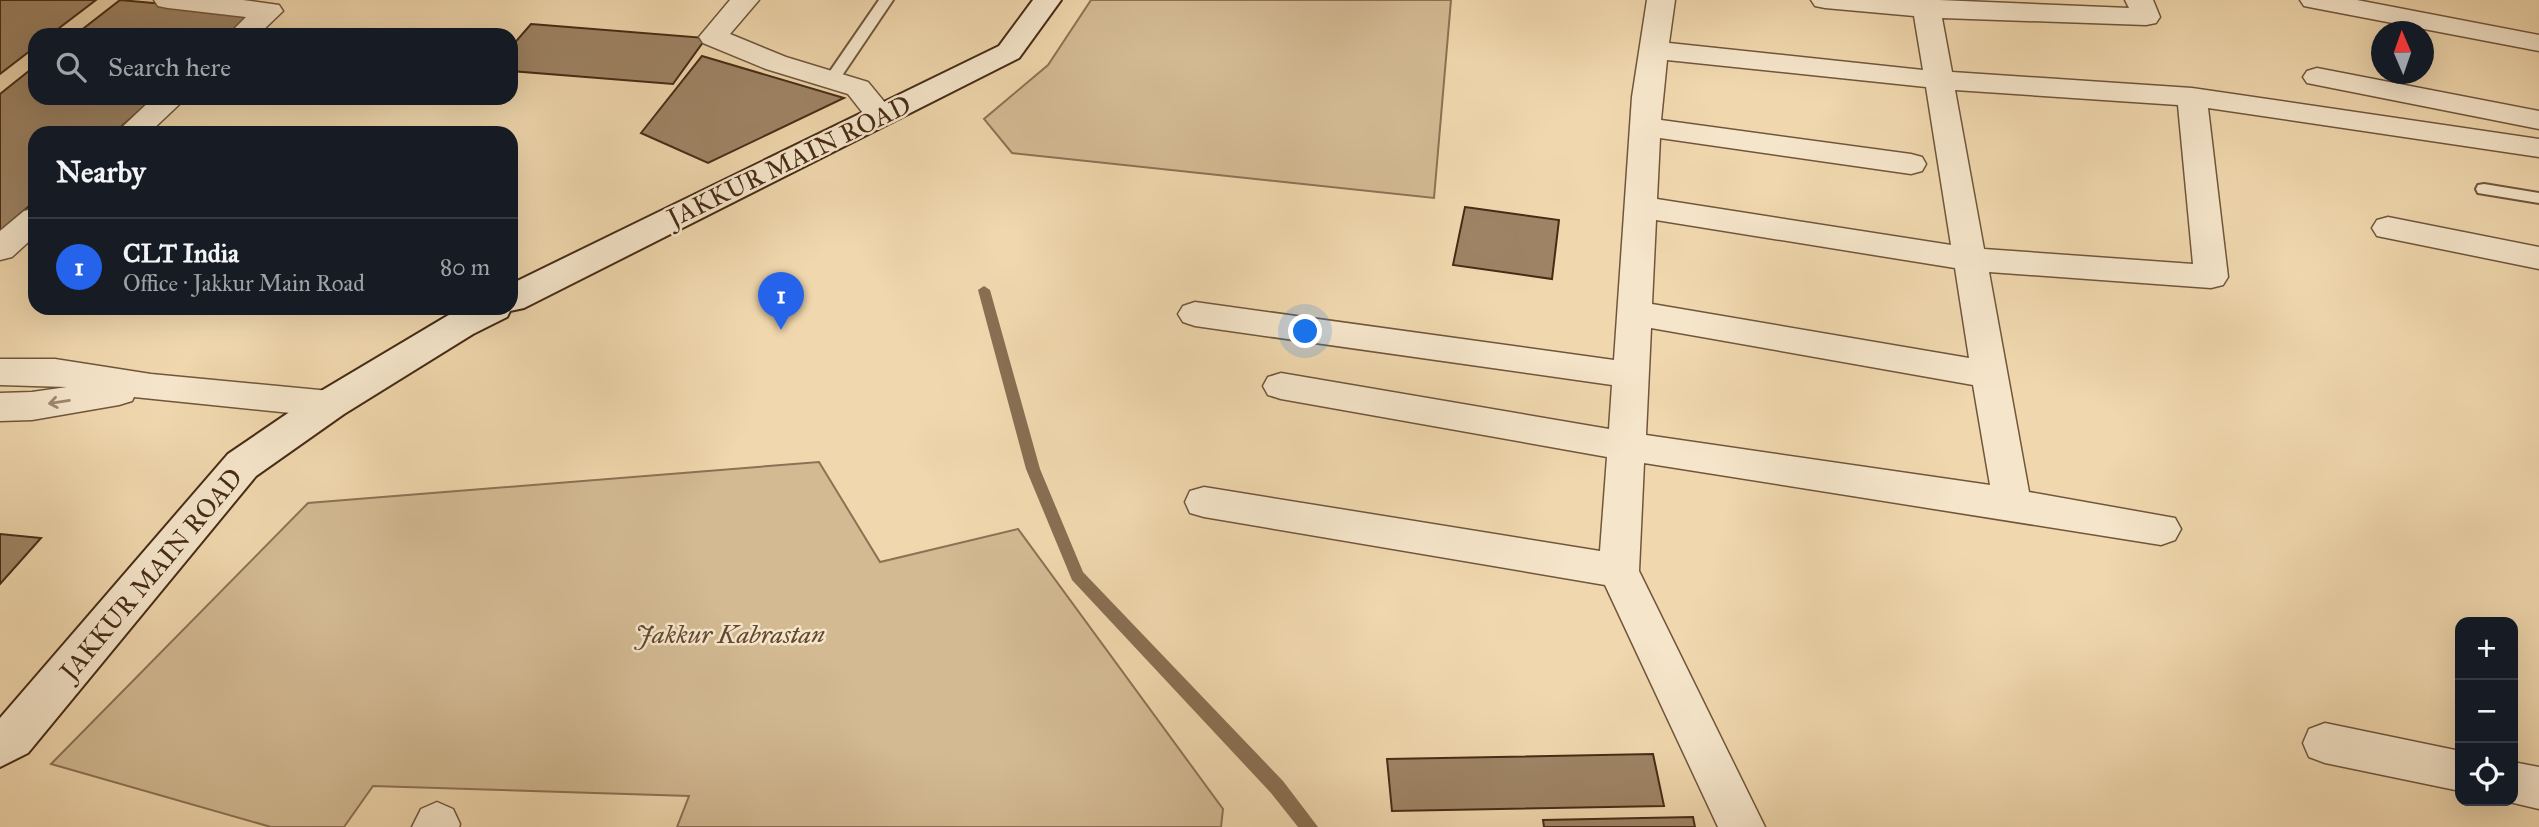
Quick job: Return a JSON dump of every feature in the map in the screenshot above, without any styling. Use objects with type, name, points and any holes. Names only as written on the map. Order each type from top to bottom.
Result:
[{"type":"street","points":[[168,0],[269,11],[250,28]]},
{"type":"street","points":[[745,0],[713,37],[776,63],[858,88],[881,116]]},
{"type":"street","name":"JAKKUR MAIN ROAD","points":[[518,296],[1009,52],[1047,0]]},
{"type":"street","points":[[1661,0],[1645,127],[1619,571],[1742,827]]},
{"type":"street","points":[[1825,0],[2146,17],[2139,0]]},
{"type":"street","points":[[2314,0],[2539,43]]},
{"type":"street","points":[[1926,4],[2012,504]]},
{"type":"street","points":[[1653,50],[1939,80],[2193,97],[2539,148]]},
{"type":"street","points":[[2317,77],[2539,120]]},
{"type":"street","points":[[1640,207],[1970,259],[2211,277],[2193,97]]},
{"type":"street","points":[[139,126],[163,105]]},
{"type":"street","points":[[1645,127],[1911,164]]},
{"type":"street","points":[[0,249],[28,224]]},
{"type":"street","points":[[2388,228],[2539,258]]},
{"type":"street","points":[[1634,313],[1990,375]]},
{"type":"street","points":[[1195,314],[1630,375]]},
{"type":"street","name":"JAKKUR MAIN ROAD","points":[[0,746],[12,738],[242,465],[330,404],[480,315]]},
{"type":"street","points":[[0,372],[55,372],[151,387],[330,404]]},
{"type":"street","points":[[1281,386],[1626,446],[2161,529]]},
{"type":"street","points":[[0,407],[32,406],[151,387]]},
{"type":"street","points":[[1204,502],[1619,571]]},
{"type":"street","points":[[2325,743],[2455,770]]},
{"type":"street","points":[[2518,784],[2539,788]]},
{"type":"lane","points":[[832,80],[886,0]]},
{"type":"lane","points":[[2484,189],[2539,198]]},
{"type":"green space","points":[[1091,0],[1451,0],[1434,198],[1012,153],[984,119],[1048,65]]},
{"type":"green space","name":"Jakkur Kabrastan","points":[[819,462],[880,562],[1018,529],[1223,809],[1221,827],[677,827],[689,796],[373,786],[344,827],[271,827],[51,764],[308,503]]},
{"type":"building","points":[[0,0],[96,0],[59,28],[28,28],[28,52],[0,74]]},
{"type":"building","points":[[120,0],[253,12],[235,28],[84,28]]},
{"type":"building","points":[[531,24],[706,38],[673,84],[518,72],[518,39]]},
{"type":"building","points":[[702,56],[844,98],[708,163],[641,133]]},
{"type":"building","points":[[28,72],[28,105],[146,105],[122,126],[28,126],[28,207],[0,231],[0,94]]},
{"type":"building","points":[[1465,207],[1559,220],[1552,279],[1453,265]]},
{"type":"building","points":[[0,534],[41,538],[0,584]]},
{"type":"building","points":[[1653,754],[1664,806],[1392,811],[1387,759]]},
{"type":"building","points":[[1693,817],[1695,827],[1544,827],[1543,820]]},
{"type":"waterway","points":[[984,290],[1033,469],[1077,576],[1277,787],[1309,827]]},
{"type":"place","name":"CLT India","points":[[781,330]]}]
